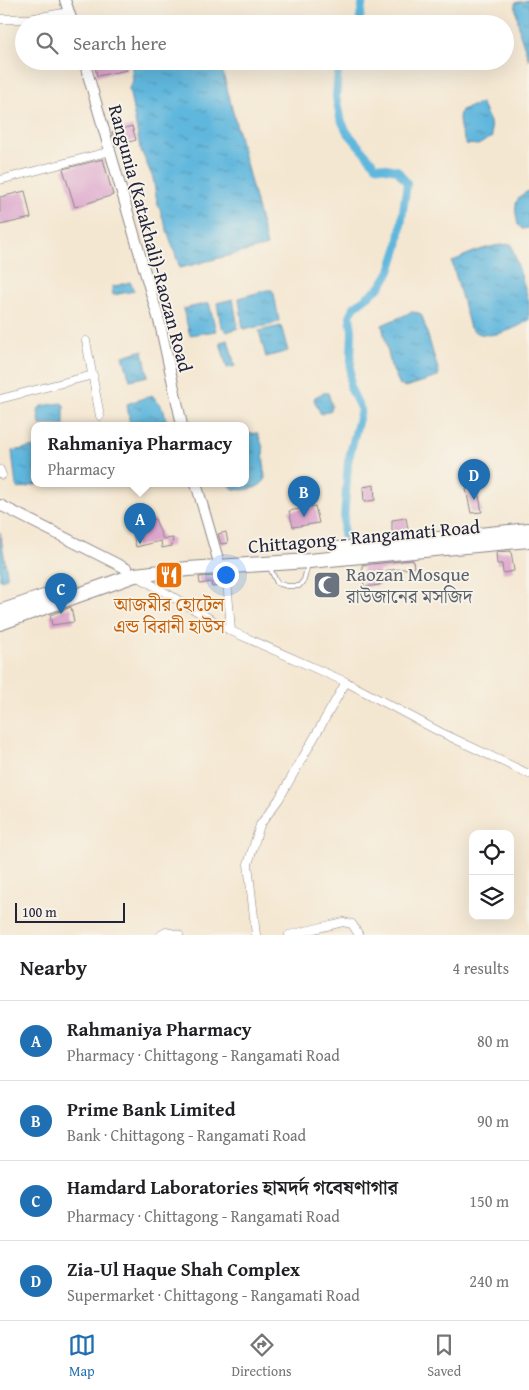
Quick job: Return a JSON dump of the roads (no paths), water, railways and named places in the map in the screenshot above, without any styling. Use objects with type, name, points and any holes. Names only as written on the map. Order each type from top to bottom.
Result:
[{"type":"highway","name":"Chittagong - Rangamati Road","points":[[0,612],[131,572],[529,530]]},
{"type":"highway","name":"Chittagong - Rangamati Road","points":[[222,563],[268,564],[310,561],[529,540]]},
{"type":"highway","name":"Chittagong - Rangamati Road","points":[[0,623],[131,572]]},
{"type":"main road","points":[[65,0],[70,15]]},
{"type":"main road","name":"Rangunia (Katakhali)-Raozan Road","points":[[87,70],[160,324],[181,422]]},
{"type":"main road","points":[[197,487],[222,563]]},
{"type":"main road","points":[[0,505],[131,572]]},
{"type":"street","points":[[52,15],[69,12]]},
{"type":"street","points":[[0,19],[15,19]]},
{"type":"street","points":[[0,180],[111,151]]},
{"type":"street","points":[[86,341],[100,416]]},
{"type":"street","points":[[0,399],[93,375]]},
{"type":"street","points":[[222,563],[231,631]]},
{"type":"street","points":[[131,572],[231,631],[346,682],[440,732],[529,774]]},
{"type":"street","points":[[256,935],[248,864],[260,825],[278,799],[346,682]]},
{"type":"street","points":[[289,935],[343,922],[352,924],[359,935]]},
{"type":"street","points":[[161,935],[166,932],[179,935]]},
{"type":"lane","points":[[268,564],[277,583],[299,586],[304,580],[310,561]]},
{"type":"water","points":[[529,0],[529,60],[520,34],[515,3]]},
{"type":"water","points":[[132,70],[222,70],[267,246],[180,268],[157,201],[153,178],[140,148],[129,88],[133,81]]},
{"type":"water","points":[[481,103],[490,122],[492,137],[478,145],[466,144],[459,123],[461,110]]},
{"type":"water","points":[[529,191],[529,228],[522,229],[518,225],[516,205],[520,197]]},
{"type":"water","points":[[511,244],[529,301],[529,320],[516,328],[500,333],[491,335],[476,332],[470,328],[452,262],[481,250]]},
{"type":"water","points":[[130,282],[134,291],[113,295],[112,287]]},
{"type":"water","points":[[272,290],[274,294],[279,321],[271,325],[243,329],[239,298]]},
{"type":"water","points":[[233,299],[238,328],[227,332],[221,326],[217,303]]},
{"type":"water","points":[[209,303],[216,331],[190,335],[183,309]]},
{"type":"water","points":[[412,312],[419,313],[422,316],[439,373],[437,377],[406,387],[400,385],[391,366],[382,325]]},
{"type":"water","points":[[281,326],[288,351],[266,357],[259,331]]},
{"type":"water","points":[[228,340],[235,366],[227,368],[220,342]]},
{"type":"water","points":[[143,351],[148,376],[130,380],[123,356]]},
{"type":"water","points":[[328,393],[332,406],[331,410],[321,414],[314,400],[315,397]]},
{"type":"water","points":[[152,395],[164,410],[166,422],[130,422],[127,404]]},
{"type":"water","points":[[61,403],[64,405],[64,422],[40,422],[38,409],[41,406]]},
{"type":"water","points":[[258,433],[263,448],[265,480],[258,486],[250,489],[233,489],[231,487],[249,487],[249,434]]},
{"type":"water","points":[[31,448],[31,486],[19,489],[16,486],[12,451]]},
{"type":"water","points":[[0,532],[7,578],[0,580]]},
{"type":"waterway","points":[[360,15],[363,0]]},
{"type":"waterway","points":[[338,70],[336,97],[340,118],[347,132],[376,166],[397,170],[407,183],[398,246],[390,271],[380,287],[354,307],[350,316],[352,331],[350,387],[361,410],[348,462],[343,535]]},
{"type":"place","name":"Zia-Ul Haque Shah Complex","points":[[474,500]]},
{"type":"place","name":"Prime Bank Limited","points":[[304,517]]},
{"type":"place","name":"Rahmaniya Pharmacy","points":[[140,544]]},
{"type":"place","name":"আজমীর হোটেল এন্ড বিরানী হাউস","points":[[169,575]]},
{"type":"place","name":"Raozan Mosque রাউজানের মসজিদ","points":[[327,585]]},
{"type":"place","name":"Hamdard Laboratories হামদর্দ গবেষণাগার","points":[[61,614]]}]
